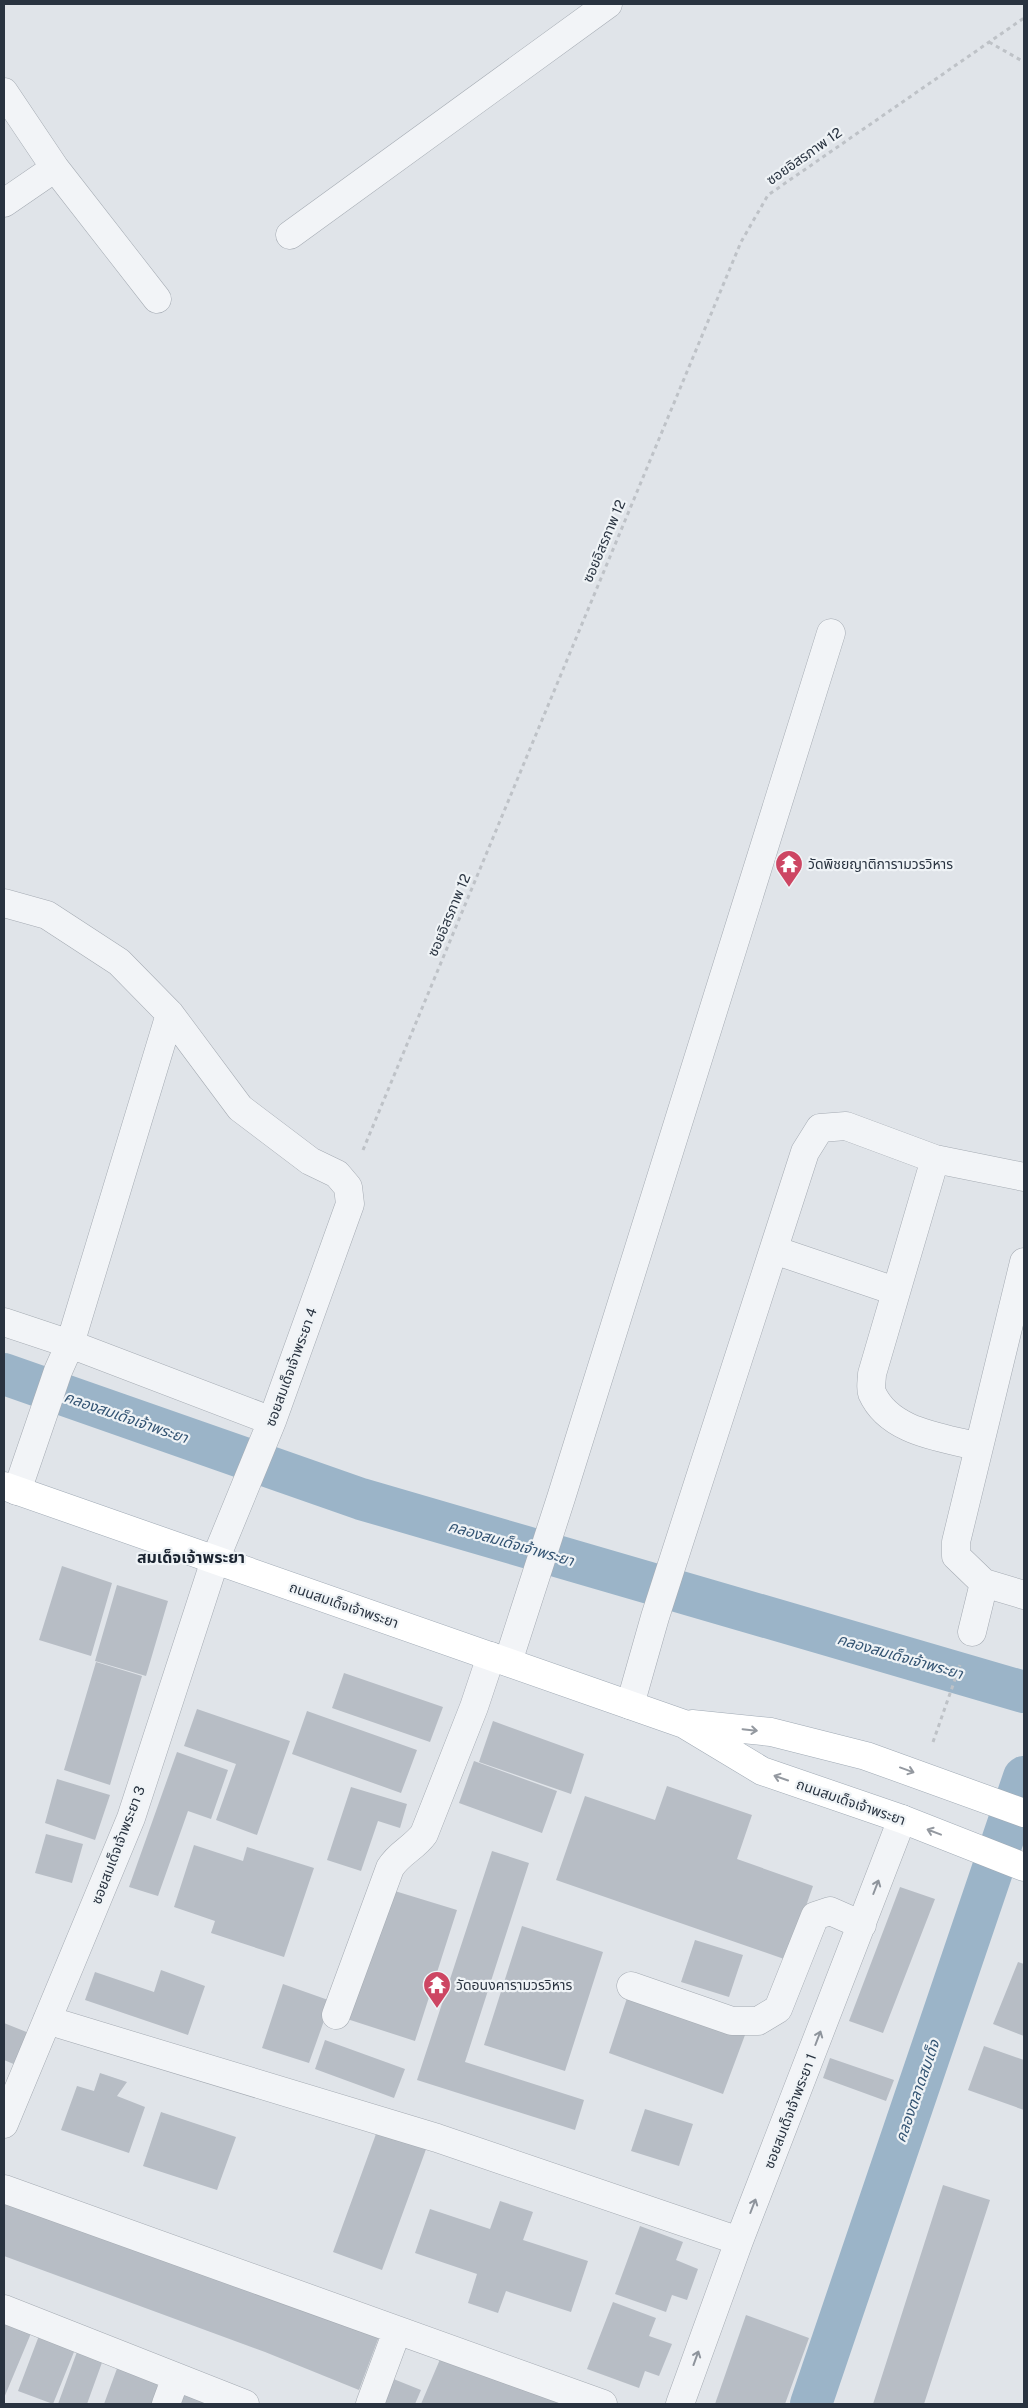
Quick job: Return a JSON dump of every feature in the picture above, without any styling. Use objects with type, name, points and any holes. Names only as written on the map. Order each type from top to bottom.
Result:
[{"type":"main road","name":"ถนนสมเด็จเจ้าพระยา","points":[[10,1488],[684,1724],[762,1771],[902,1819],[1024,1867]]},
{"type":"main road","name":"ถนนสมเด็จเจ้าพระยา","points":[[684,1724],[771,1732],[866,1756],[1024,1814]]},
{"type":"street","points":[[290,235],[608,4]]},
{"type":"street","points":[[4,92],[55,168],[157,299]]},
{"type":"street","points":[[4,203],[55,168]]},
{"type":"street","points":[[336,2015],[390,1868],[401,1854],[413,1847],[424,1834],[474,1707],[499,1659],[534,1583],[831,633]]},
{"type":"street","points":[[4,903],[47,915],[120,962],[170,1014],[240,1108],[310,1161],[342,1180]]},
{"type":"street","points":[[10,1488],[37,1432],[58,1371],[70,1344],[170,1014]]},
{"type":"street","points":[[630,1705],[654,1617],[805,1152],[820,1128],[846,1126],[935,1159],[1024,1177]]},
{"type":"street","points":[[935,1159],[872,1374],[872,1392],[887,1414],[903,1426],[979,1447]]},
{"type":"street","name":"ซอยสมเด็จเจ้าพระยา 4","points":[[214,1560],[244,1493],[268,1431],[350,1204],[342,1180]]},
{"type":"street","points":[[774,1250],[895,1291]]},
{"type":"street","points":[[1024,1262],[956,1542],[956,1556],[984,1583],[1024,1595]]},
{"type":"street","points":[[4,1322],[70,1344],[268,1431]]},
{"type":"street","name":"ซอยสมเด็จเจ้าพระยา 3","points":[[4,2124],[131,1818],[214,1560]]},
{"type":"street","points":[[972,1632],[984,1583]]},
{"type":"street","name":"ซอยสมเด็จเจ้าพระยา 1","points":[[680,2404],[739,2241],[902,1819]]},
{"type":"street","points":[[631,1986],[732,2021],[758,2021],[778,2009],[815,1916],[830,1911],[862,1925]]},
{"type":"street","points":[[47,2020],[437,2138],[739,2241]]},
{"type":"street","points":[[4,2188],[602,2404]]},
{"type":"street","points":[[4,2309],[245,2404]]},
{"type":"street","points":[[370,2404],[397,2331]]},
{"type":"street","points":[[166,2404],[176,2377]]},
{"type":"path","name":"ซอยอิสรภาพ 12","points":[[342,1180],[741,242],[768,195],[1024,18]]},
{"type":"path","points":[[989,42],[1024,62]]},
{"type":"path","points":[[946,1705],[972,1632]]},
{"type":"building","points":[[62,1566],[112,1583],[91,1656],[39,1640]]},
{"type":"building","points":[[117,1585],[168,1601],[146,1676],[95,1661]]},
{"type":"building","points":[[96,1662],[142,1676],[110,1785],[64,1770]]},
{"type":"building","points":[[344,1673],[443,1707],[430,1742],[332,1708]]},
{"type":"building","points":[[197,1709],[290,1741],[257,1835],[216,1820],[236,1764],[184,1746]]},
{"type":"building","points":[[307,1711],[417,1750],[401,1793],[292,1754]]},
{"type":"building","points":[[493,1721],[584,1754],[571,1794],[479,1762]]},
{"type":"building","points":[[177,1752],[228,1770],[211,1819],[188,1811],[158,1896],[129,1887]]},
{"type":"building","points":[[474,1761],[557,1791],[542,1833],[459,1803]]},
{"type":"building","points":[[57,1779],[110,1795],[95,1840],[45,1823]]},
{"type":"building","points":[[667,1786],[752,1815],[737,1859],[813,1886],[787,1960],[556,1880],[585,1796],[655,1820]]},
{"type":"building","points":[[351,1787],[407,1804],[400,1828],[378,1821],[361,1871],[327,1860]]},
{"type":"building","points":[[46,1834],[83,1844],[72,1883],[35,1873]]},
{"type":"building","points":[[194,1845],[243,1861],[247,1847],[314,1868],[284,1957],[211,1933],[215,1921],[174,1907]]},
{"type":"building","points":[[492,1851],[529,1863],[465,2062],[584,2100],[575,2130],[417,2080]]},
{"type":"building","points":[[900,1887],[935,1899],[883,2033],[849,2021]]},
{"type":"building","points":[[385,1888],[457,1910],[415,2041],[344,2018]]},
{"type":"building","points":[[522,1926],[603,1952],[565,2071],[484,2045]]},
{"type":"building","points":[[695,1940],[743,1955],[729,1997],[681,1982]]},
{"type":"building","points":[[1018,1962],[1024,1964],[1024,2036],[993,2024]]},
{"type":"building","points":[[161,1970],[205,1986],[188,2035],[85,2000],[95,1972],[154,1992]]},
{"type":"building","points":[[283,1984],[331,2001],[309,2063],[262,2048]]},
{"type":"building","points":[[628,1995],[745,2035],[723,2094],[609,2053]]},
{"type":"building","points":[[4,2023],[29,2033],[16,2065],[4,2060]]},
{"type":"building","points":[[325,2040],[405,2069],[394,2098],[315,2069]]},
{"type":"building","points":[[984,2046],[1024,2060],[1024,2110],[968,2090]]},
{"type":"building","points":[[830,2058],[894,2080],[886,2101],[823,2078]]},
{"type":"building","points":[[100,2073],[127,2082],[117,2096],[145,2107],[129,2153],[61,2130],[77,2086],[94,2091]]},
{"type":"building","points":[[645,2109],[693,2124],[679,2166],[631,2151]]},
{"type":"building","points":[[161,2112],[236,2137],[217,2190],[143,2166]]},
{"type":"building","points":[[380,2123],[429,2141],[382,2270],[333,2252]]},
{"type":"building","points":[[943,2185],[990,2200],[924,2404],[873,2404]]},
{"type":"building","points":[[7,2198],[380,2334],[359,2390],[265,2352],[4,2256],[4,2208]]},
{"type":"building","points":[[500,2201],[533,2212],[523,2240],[588,2261],[571,2312],[506,2291],[498,2313],[468,2303],[477,2274],[415,2253],[430,2209],[490,2229]]},
{"type":"building","points":[[640,2226],[683,2242],[676,2260],[698,2269],[687,2300],[672,2295],[666,2312],[615,2294]]},
{"type":"building","points":[[613,2302],[656,2318],[649,2336],[672,2344],[659,2376],[645,2371],[639,2388],[587,2369]]},
{"type":"building","points":[[746,2315],[809,2338],[785,2404],[715,2404]]},
{"type":"building","points":[[4,2320],[32,2331],[4,2398]]},
{"type":"building","points":[[40,2333],[76,2347],[53,2404],[18,2391]]},
{"type":"building","points":[[78,2349],[104,2357],[87,2404],[58,2404]]},
{"type":"building","points":[[441,2357],[557,2402],[556,2404],[421,2404]]},
{"type":"building","points":[[119,2363],[167,2384],[158,2404],[104,2404]]},
{"type":"building","points":[[386,2376],[421,2390],[415,2404],[374,2404]]},
{"type":"building","points":[[185,2393],[215,2404],[181,2404]]},
{"type":"waterway","name":"คลองสมเด็จเจ้าพระยา","points":[[4,1374],[361,1499],[1024,1692]]},
{"type":"waterway","name":"คลองตลาดสมเด็จ","points":[[811,2404],[1024,1777]]},
{"type":"place","name":"วัดพิชยญาติการามวรวิหาร","points":[[789,888]]},
{"type":"place","name":"วัดอนงคารามวรวิหาร","points":[[437,2009]]},
{"type":"district","name":"สมเด็จเจ้าพระยา","points":[[191,1557]]}]
